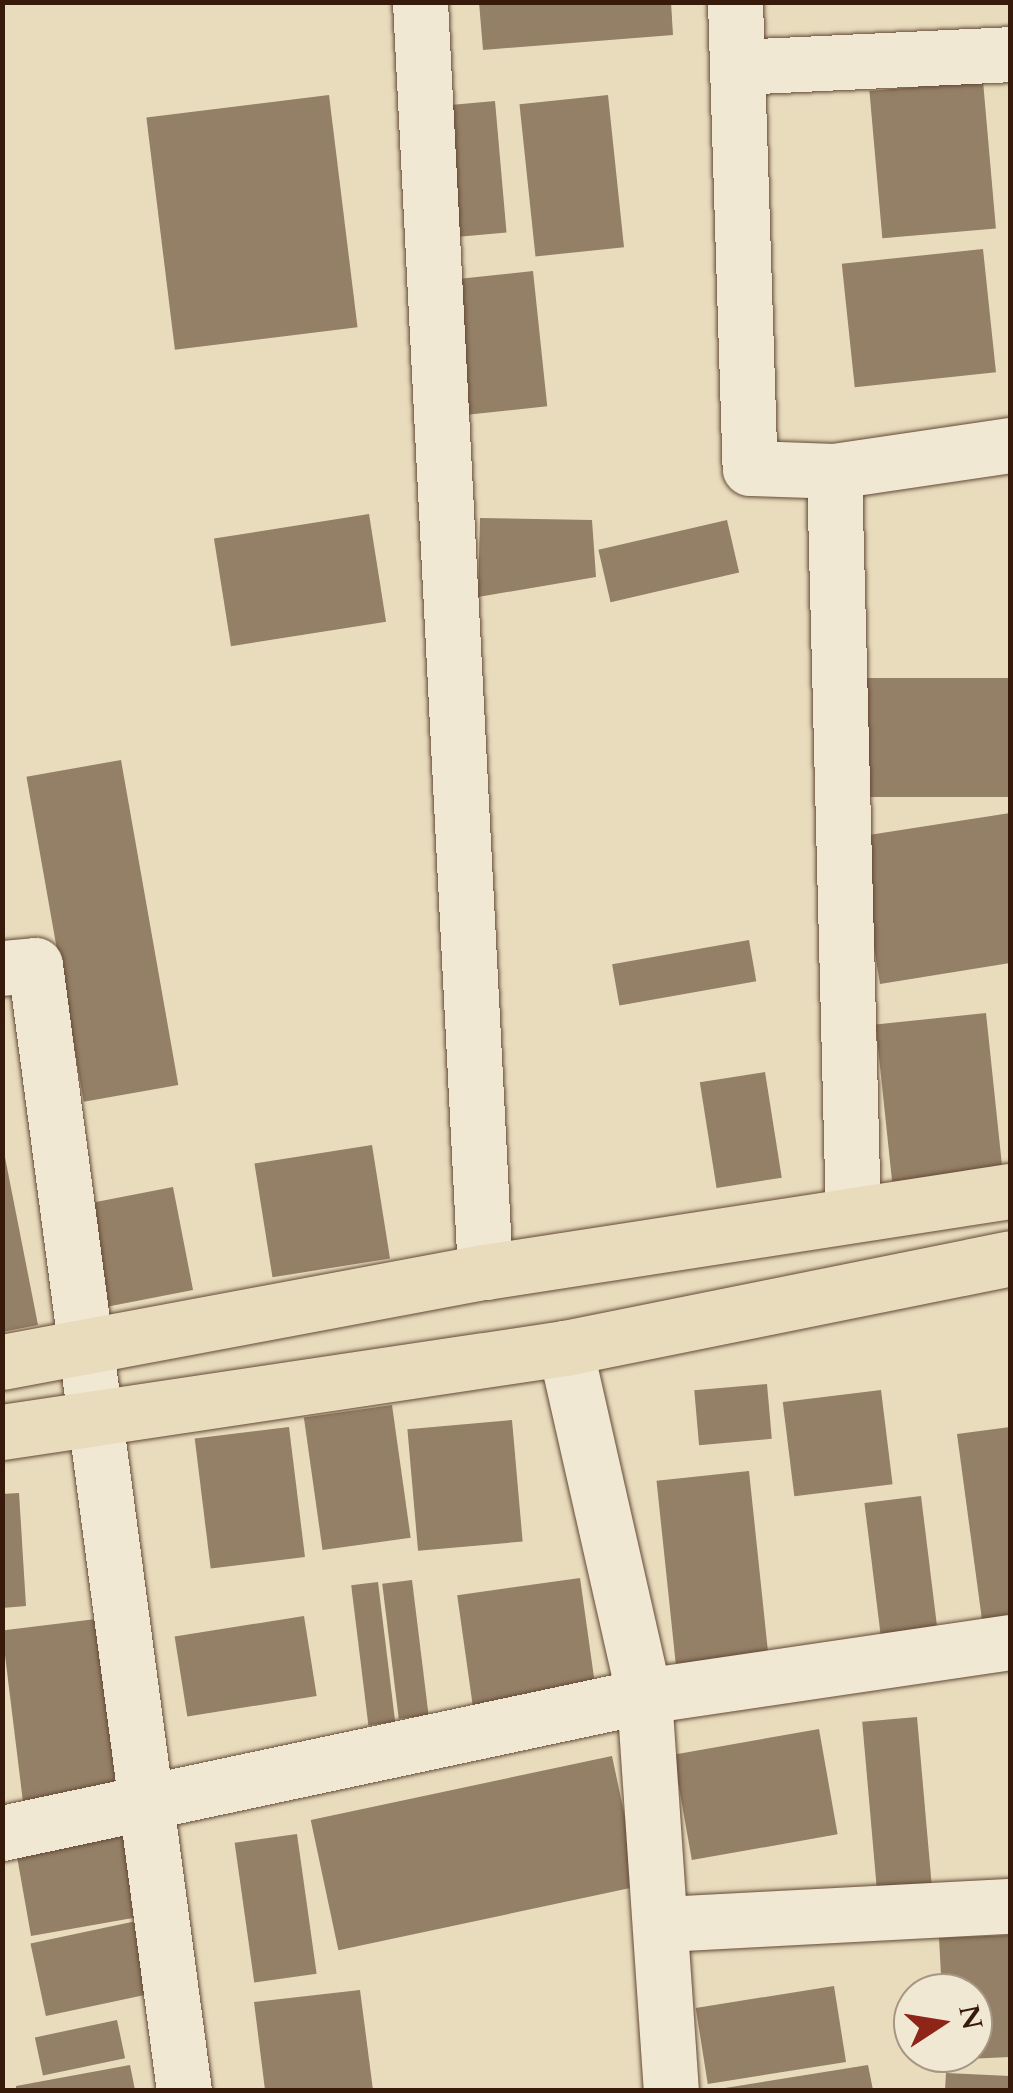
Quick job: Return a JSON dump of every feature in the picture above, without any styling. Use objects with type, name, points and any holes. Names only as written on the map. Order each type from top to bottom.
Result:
[{"type":"main road","points":[[2,1362],[89,1350],[485,1272],[1010,1191]]},
{"type":"main road","points":[[2,1432],[565,1348],[1010,1258]]},
{"type":"street","points":[[420,2],[485,1272]]},
{"type":"street","points":[[735,2],[750,468],[834,470],[1010,445]]},
{"type":"street","points":[[737,66],[1010,54]]},
{"type":"street","points":[[834,470],[853,1214]]},
{"type":"street","points":[[2,968],[34,965],[89,1350],[184,2090]]},
{"type":"street","points":[[565,1348],[644,1696],[671,2090]]},
{"type":"street","points":[[2,1834],[644,1696],[1010,1642]]},
{"type":"street","points":[[662,1924],[1010,1906]]},
{"type":"building","points":[[479,2],[671,2],[673,35],[483,50]]},
{"type":"building","points":[[983,81],[996,228],[882,238],[869,91]]},
{"type":"building","points":[[329,95],[358,327],[175,350],[146,117]]},
{"type":"building","points":[[608,95],[624,247],[535,256],[519,104]]},
{"type":"building","points":[[495,101],[507,232],[451,237],[439,106]]},
{"type":"building","points":[[983,249],[996,372],[855,387],[842,264]]},
{"type":"building","points":[[533,271],[547,406],[458,416],[443,280]]},
{"type":"building","points":[[369,514],[386,622],[231,646],[214,539]]},
{"type":"building","points":[[480,518],[592,520],[596,577],[478,597]]},
{"type":"building","points":[[727,520],[739,573],[611,602],[598,550]]},
{"type":"building","points":[[860,678],[1010,678],[1010,797],[860,797]]},
{"type":"building","points":[[121,760],[178,1085],[84,1102],[26,777]]},
{"type":"building","points":[[1010,813],[1010,963],[880,984],[856,837]]},
{"type":"building","points":[[749,940],[756,981],[619,1005],[612,964]]},
{"type":"building","points":[[986,1013],[1003,1170],[892,1182],[876,1025]]},
{"type":"building","points":[[765,1072],[782,1178],[717,1188],[700,1082]]},
{"type":"building","points":[[2,1142],[38,1325],[2,1332]]},
{"type":"building","points":[[372,1145],[390,1259],[272,1277],[254,1164]]},
{"type":"building","points":[[173,1187],[193,1290],[106,1307],[86,1204]]},
{"type":"building","points":[[767,1384],[772,1439],[699,1445],[694,1390]]},
{"type":"building","points":[[881,1390],[893,1484],[794,1496],[783,1402]]},
{"type":"building","points":[[392,1405],[411,1538],[323,1550],[304,1417]]},
{"type":"building","points":[[512,1420],[523,1542],[418,1551],[407,1429]]},
{"type":"building","points":[[289,1427],[305,1557],[211,1569],[195,1439]]},
{"type":"building","points":[[1010,1427],[1010,1617],[982,1620],[957,1434]]},
{"type":"building","points":[[749,1471],[769,1657],[676,1667],[657,1481]]},
{"type":"building","points":[[19,1493],[26,1606],[2,1608],[2,1494]]},
{"type":"building","points":[[921,1496],[940,1649],[883,1656],[864,1503]]},
{"type":"building","points":[[580,1578],[596,1695],[474,1712],[457,1595]]},
{"type":"building","points":[[412,1580],[429,1715],[399,1719],[382,1584]]},
{"type":"building","points":[[378,1582],[395,1722],[368,1725],[351,1585]]},
{"type":"building","points":[[129,1615],[152,1800],[25,1815],[2,1631]]},
{"type":"building","points":[[304,1616],[317,1696],[187,1716],[175,1636]]},
{"type":"building","points":[[917,1717],[932,1884],[877,1889],[862,1722]]},
{"type":"building","points":[[819,1729],[838,1834],[692,1860],[673,1755]]},
{"type":"building","points":[[612,1756],[640,1886],[338,1950],[311,1820]]},
{"type":"building","points":[[125,1824],[141,1917],[31,1936],[15,1843]]},
{"type":"building","points":[[297,1834],[317,1974],[254,1982],[235,1843]]},
{"type":"building","points":[[141,1920],[156,1992],[46,2016],[30,1943]]},
{"type":"building","points":[[1010,1935],[1010,2057],[993,2058],[993,1973],[941,1973],[939,1938]]},
{"type":"building","points":[[834,1986],[846,2062],[708,2084],[696,2008]]},
{"type":"building","points":[[360,1990],[373,2090],[265,2090],[254,2002]]},
{"type":"building","points":[[117,2020],[125,2058],[43,2076],[35,2037]]},
{"type":"building","points":[[130,2065],[135,2090],[16,2090],[16,2086]]},
{"type":"building","points":[[868,2065],[873,2090],[725,2090],[725,2088]]},
{"type":"building","points":[[946,2073],[1010,2076],[1010,2090],[945,2090]]}]
